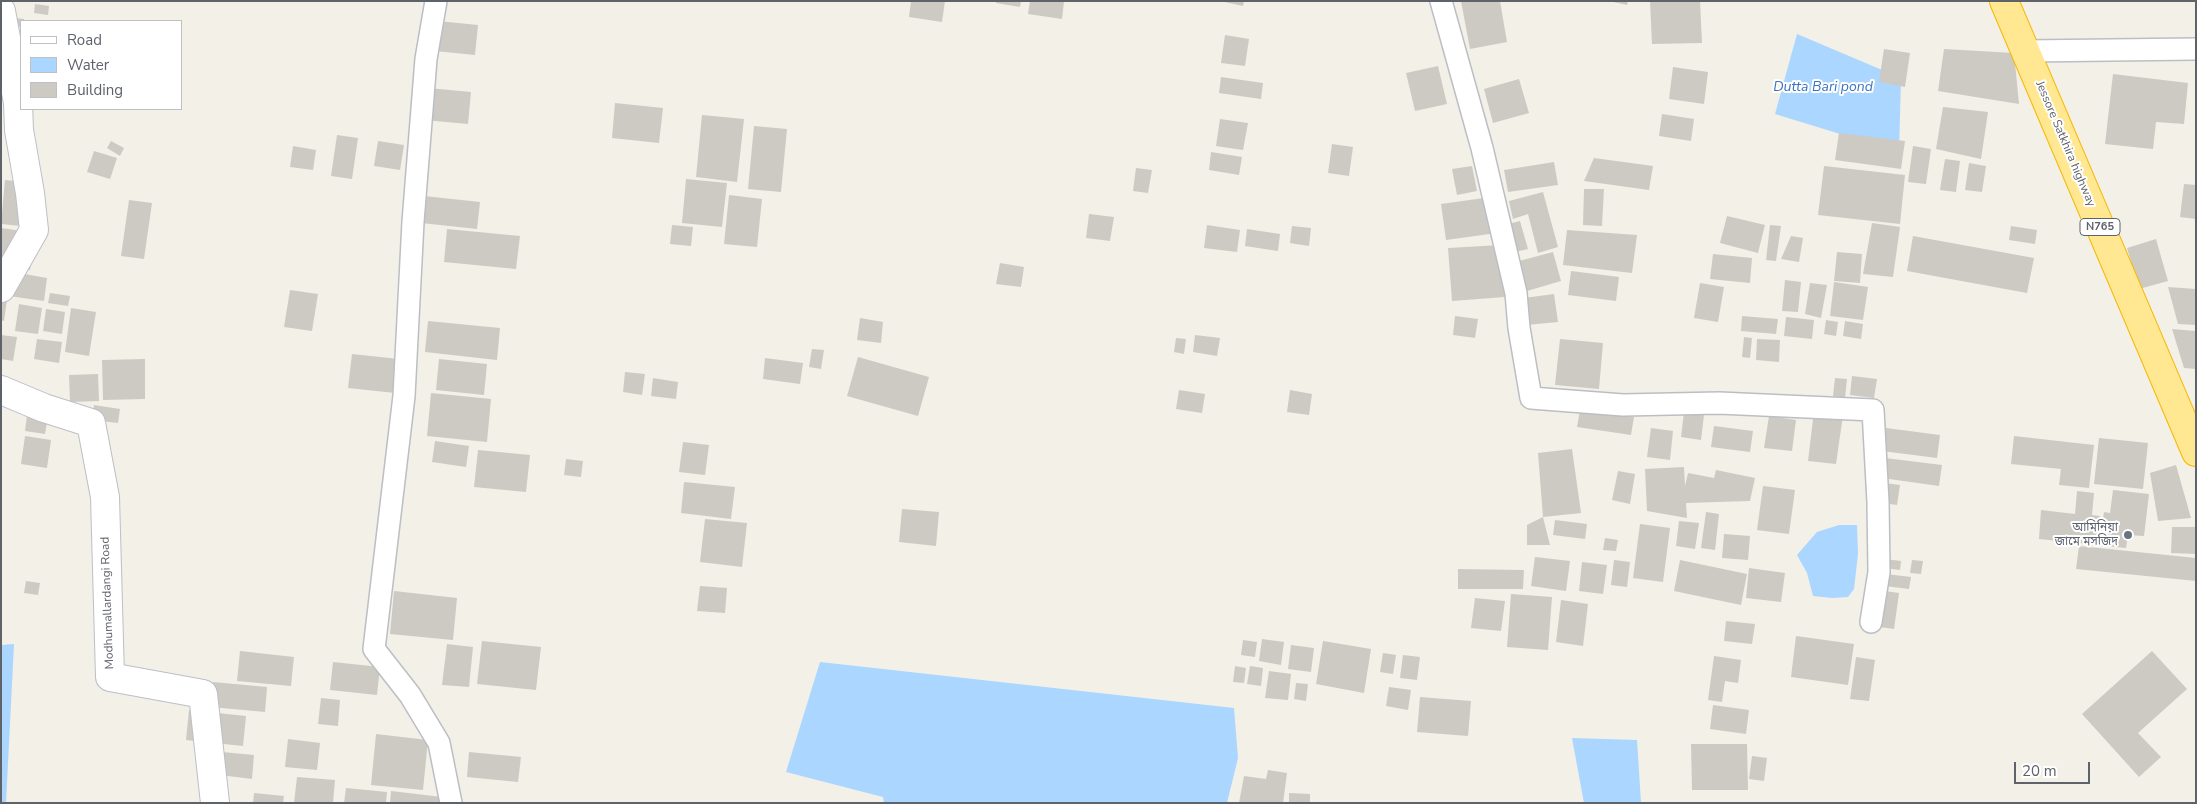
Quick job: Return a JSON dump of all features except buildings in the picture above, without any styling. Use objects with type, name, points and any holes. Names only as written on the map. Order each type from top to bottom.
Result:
[{"type":"highway","name":"Jessore Satkhira highway","points":[[2004,1],[2196,452]]},
{"type":"street","points":[[1,288],[34,230],[30,193],[19,130],[18,103],[1,11],[22,1]]},
{"type":"street","points":[[436,1],[426,59],[413,222],[404,396],[374,649],[410,695],[439,743],[451,803]]},
{"type":"street","points":[[1441,1],[1482,148],[1516,293],[1519,328],[1531,398],[1623,405],[1719,403],[1874,410],[1879,572],[1871,622]]},
{"type":"street","points":[[2025,51],[2196,48]]},
{"type":"street","name":"Modhumallardangi Road","points":[[1,390],[44,408],[91,423],[105,498],[110,677],[203,694],[215,803]]},
{"type":"water","name":"Dutta Bari pond","points":[[1797,34],[1901,78],[1899,152],[1775,114]]},
{"type":"water","points":[[1839,525],[1857,525],[1858,554],[1854,589],[1848,597],[1813,596],[1807,573],[1797,555],[1817,532]]},
{"type":"water","points":[[14,644],[6,803],[1,803],[1,645]]},
{"type":"water","points":[[820,662],[1234,708],[1238,758],[1227,803],[884,803],[883,797],[786,772]]},
{"type":"water","points":[[1572,738],[1637,740],[1641,803],[1584,803]]},
{"type":"place","name":"আমিনিয়া জামে মসজিদ","points":[[2128,535]]}]
